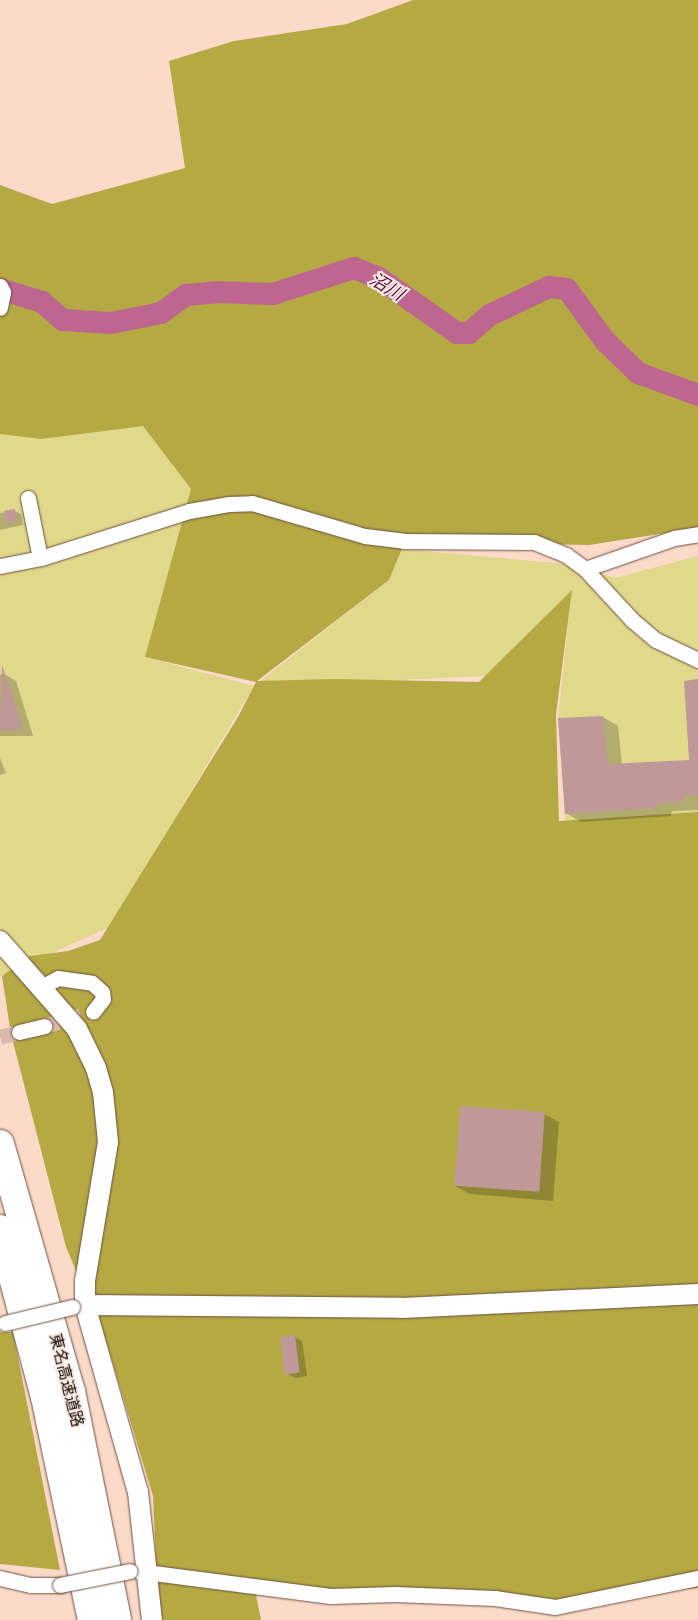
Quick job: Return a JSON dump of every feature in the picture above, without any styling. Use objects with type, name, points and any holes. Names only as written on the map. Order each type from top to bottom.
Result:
[{"type":"highway","name":"東名高速道路","points":[[0,1144],[71,1391],[117,1620]]},
{"type":"highway","name":"東名高速道路","points":[[0,1229],[46,1397],[92,1620]]},
{"type":"street","points":[[0,286],[3,292],[0,308]]},
{"type":"street","points":[[28,498],[40,558]]},
{"type":"street","points":[[0,566],[40,558],[190,511],[229,504],[252,503],[365,536],[404,541],[534,542],[566,556],[585,569],[638,625],[656,640],[698,660]]},
{"type":"street","points":[[585,569],[674,538],[698,534]]},
{"type":"street","points":[[0,941],[77,1029],[88,1048],[104,1092],[108,1117],[106,1166],[79,1306],[138,1492],[139,1571],[152,1620]]},
{"type":"street","points":[[41,987],[58,978],[92,983],[102,992],[103,999],[93,1012]]},
{"type":"street","points":[[19,1032],[44,1026]]},
{"type":"street","points":[[2,1324],[79,1306],[402,1308],[698,1294]]},
{"type":"street","points":[[0,1578],[31,1585],[60,1585],[139,1571],[169,1577],[254,1584],[330,1596],[395,1594],[495,1598],[555,1607],[698,1578]]},
{"type":"shaded area","points":[[413,0],[698,0],[698,528],[589,545],[405,541],[389,580],[257,681],[335,679],[479,682],[572,590],[556,714],[559,821],[698,812],[698,1588],[538,1604],[254,1585],[261,1620],[161,1620],[158,1607],[153,1496],[107,1344],[66,1247],[11,1034],[2,976],[30,956],[68,951],[100,940],[238,717],[256,682],[145,657],[191,489],[143,426],[42,439],[0,434],[0,185],[52,204],[185,168],[169,61],[234,41],[347,24]]},
{"type":"shaded area","points":[[0,424],[143,426],[191,489],[145,657],[254,686],[110,927],[0,976]]},
{"type":"shaded area","points":[[401,549],[578,565],[615,578],[698,556],[698,812],[565,821],[558,718],[571,598],[487,676],[254,686],[389,580]]},
{"type":"shaded area","points":[[0,1332],[13,1332],[60,1570],[0,1564]]},
{"type":"building","points":[[15,509],[17,522],[6,524],[4,511]]},
{"type":"building","points":[[2,665],[21,722],[22,730],[0,730]]},
{"type":"building","points":[[698,679],[698,796],[684,796],[684,802],[657,803],[657,808],[565,814],[558,718],[603,716],[608,764],[689,760],[684,681]]},
{"type":"building","points":[[460,1106],[545,1112],[539,1192],[454,1186]]},
{"type":"building","points":[[295,1335],[300,1373],[285,1375],[280,1337]]},
{"type":"waterway","name":"沼川","points":[[0,289],[42,302],[63,320],[111,323],[161,313],[186,295],[218,292],[273,294],[354,268],[379,278],[457,333],[469,333],[490,315],[549,287],[567,289],[606,342],[638,373],[698,395]]},
{"type":"tunnel","points":[[44,1026],[93,1012]]},
{"type":"tunnel","points":[[0,1037],[19,1032]]}]
